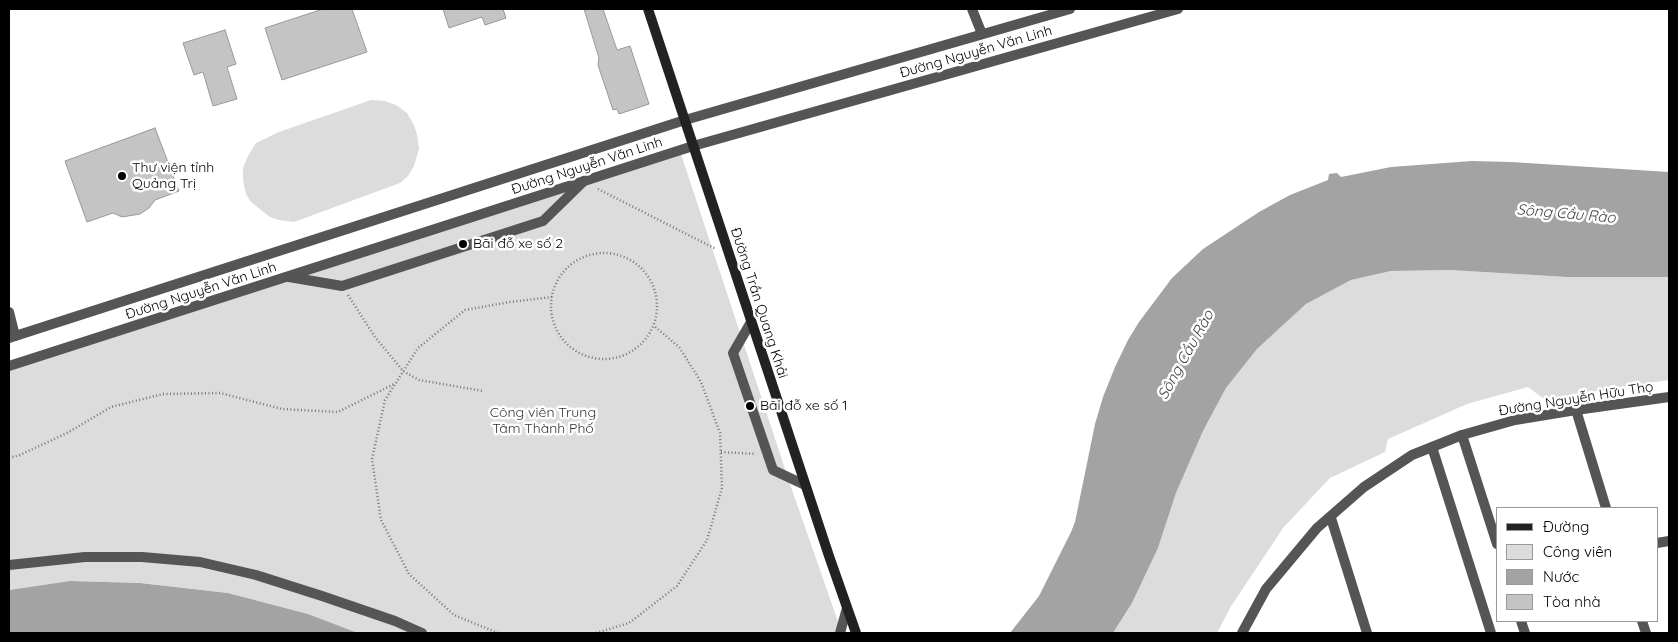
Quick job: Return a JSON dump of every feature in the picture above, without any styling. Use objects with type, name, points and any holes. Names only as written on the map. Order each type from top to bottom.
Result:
[{"type":"main road","name":"Đường Trần Quang Khải","points":[[648,9],[805,485],[856,633]]},
{"type":"street","points":[[972,9],[982,34]]},
{"type":"street","name":"Đường Nguyễn Văn Linh","points":[[12,337],[685,120],[1070,9]]},
{"type":"street","name":"Đường Nguyễn Văn Linh","points":[[9,366],[693,146],[1178,9]]},
{"type":"street","points":[[289,277],[342,286],[542,221],[584,181]]},
{"type":"street","points":[[9,312],[12,337]]},
{"type":"street","points":[[751,322],[733,353],[773,470],[805,485]]},
{"type":"street","name":"Đường Nguyễn Hữu Thọ","points":[[1242,633],[1266,589],[1318,528],[1364,487],[1412,455],[1462,435],[1515,420],[1669,397]]},
{"type":"street","points":[[1576,410],[1606,507]]},
{"type":"street","points":[[1462,435],[1496,541]]},
{"type":"street","points":[[1432,447],[1491,633]]},
{"type":"street","points":[[1331,518],[1367,633]]},
{"type":"street","points":[[9,565],[85,557],[142,557],[200,562],[256,575],[313,593],[422,633]]},
{"type":"street","points":[[840,633],[847,608]]},
{"type":"path","points":[[584,181],[730,256]]},
{"type":"path","points":[[604,253],[621,256],[637,264],[652,284],[657,308],[654,326],[646,340],[633,351],[618,357],[602,359],[585,356],[570,346],[558,332],[552,315],[552,297],[558,280],[570,265],[586,256],[604,253]]},
{"type":"path","points":[[342,286],[375,337],[403,371],[419,380],[483,391]]},
{"type":"path","points":[[498,633],[454,615],[409,574],[381,520],[372,459],[385,400],[418,348],[465,310],[552,297]]},
{"type":"path","points":[[596,633],[629,623],[677,586],[707,540],[722,488],[720,433],[701,382],[679,346],[654,326]]},
{"type":"path","points":[[9,458],[20,455],[67,433],[111,407],[163,394],[220,393],[282,409],[338,412],[395,384]]},
{"type":"path","points":[[721,452],[768,455]]},
{"type":"green space","points":[[371,100],[385,101],[396,105],[407,113],[414,125],[419,149],[414,166],[408,176],[400,183],[294,222],[270,217],[251,202],[246,194],[243,168],[256,143],[279,132]]},
{"type":"green space","name":"Công viên Trung Tâm Thành Phố","points":[[681,154],[791,487],[842,633],[358,633],[308,614],[228,593],[141,583],[70,581],[9,590],[9,362]]},
{"type":"green space","points":[[1450,270],[1567,277],[1669,277],[1669,380],[1544,399],[1528,387],[1467,404],[1388,439],[1385,452],[1330,478],[1283,528],[1230,608],[1217,633],[1113,633],[1132,603],[1158,548],[1176,493],[1203,431],[1226,388],[1257,349],[1306,304],[1351,280],[1391,271]]},
{"type":"water","name":"Sông Cầu Rào","points":[[1472,161],[1669,172],[1669,277],[1567,277],[1450,270],[1391,271],[1351,280],[1306,304],[1257,349],[1226,388],[1203,431],[1176,493],[1158,548],[1132,603],[1113,633],[1010,633],[1039,596],[1075,522],[1095,424],[1115,367],[1139,322],[1172,278],[1203,249],[1259,212],[1290,195],[1328,180],[1329,174],[1337,173],[1341,177],[1391,167]]},
{"type":"water","points":[[70,581],[140,583],[228,593],[308,614],[358,633],[9,633],[9,590]]},
{"type":"building","points":[[323,9],[352,9],[367,52],[282,80],[265,28]]},
{"type":"building","points":[[443,9],[503,9],[506,18],[485,25],[482,17],[449,28]]},
{"type":"building","points":[[584,9],[603,9],[617,50],[630,46],[649,104],[619,114],[617,109],[613,110],[598,65],[599,58]]},
{"type":"building","points":[[225,30],[236,64],[227,67],[237,99],[213,106],[203,72],[194,75],[183,43]]},
{"type":"building","name":"Thư viện tỉnh Quảng Trị","points":[[155,128],[179,191],[155,200],[149,208],[140,214],[122,217],[113,213],[87,222],[65,161]]},
{"type":"place","name":"Thư viện tỉnh Quảng Trị","points":[[122,176]]},
{"type":"place","name":"Bãi đỗ xe số 2","points":[[463,244]]},
{"type":"place","name":"Bãi đỗ xe số 1","points":[[750,406]]}]
